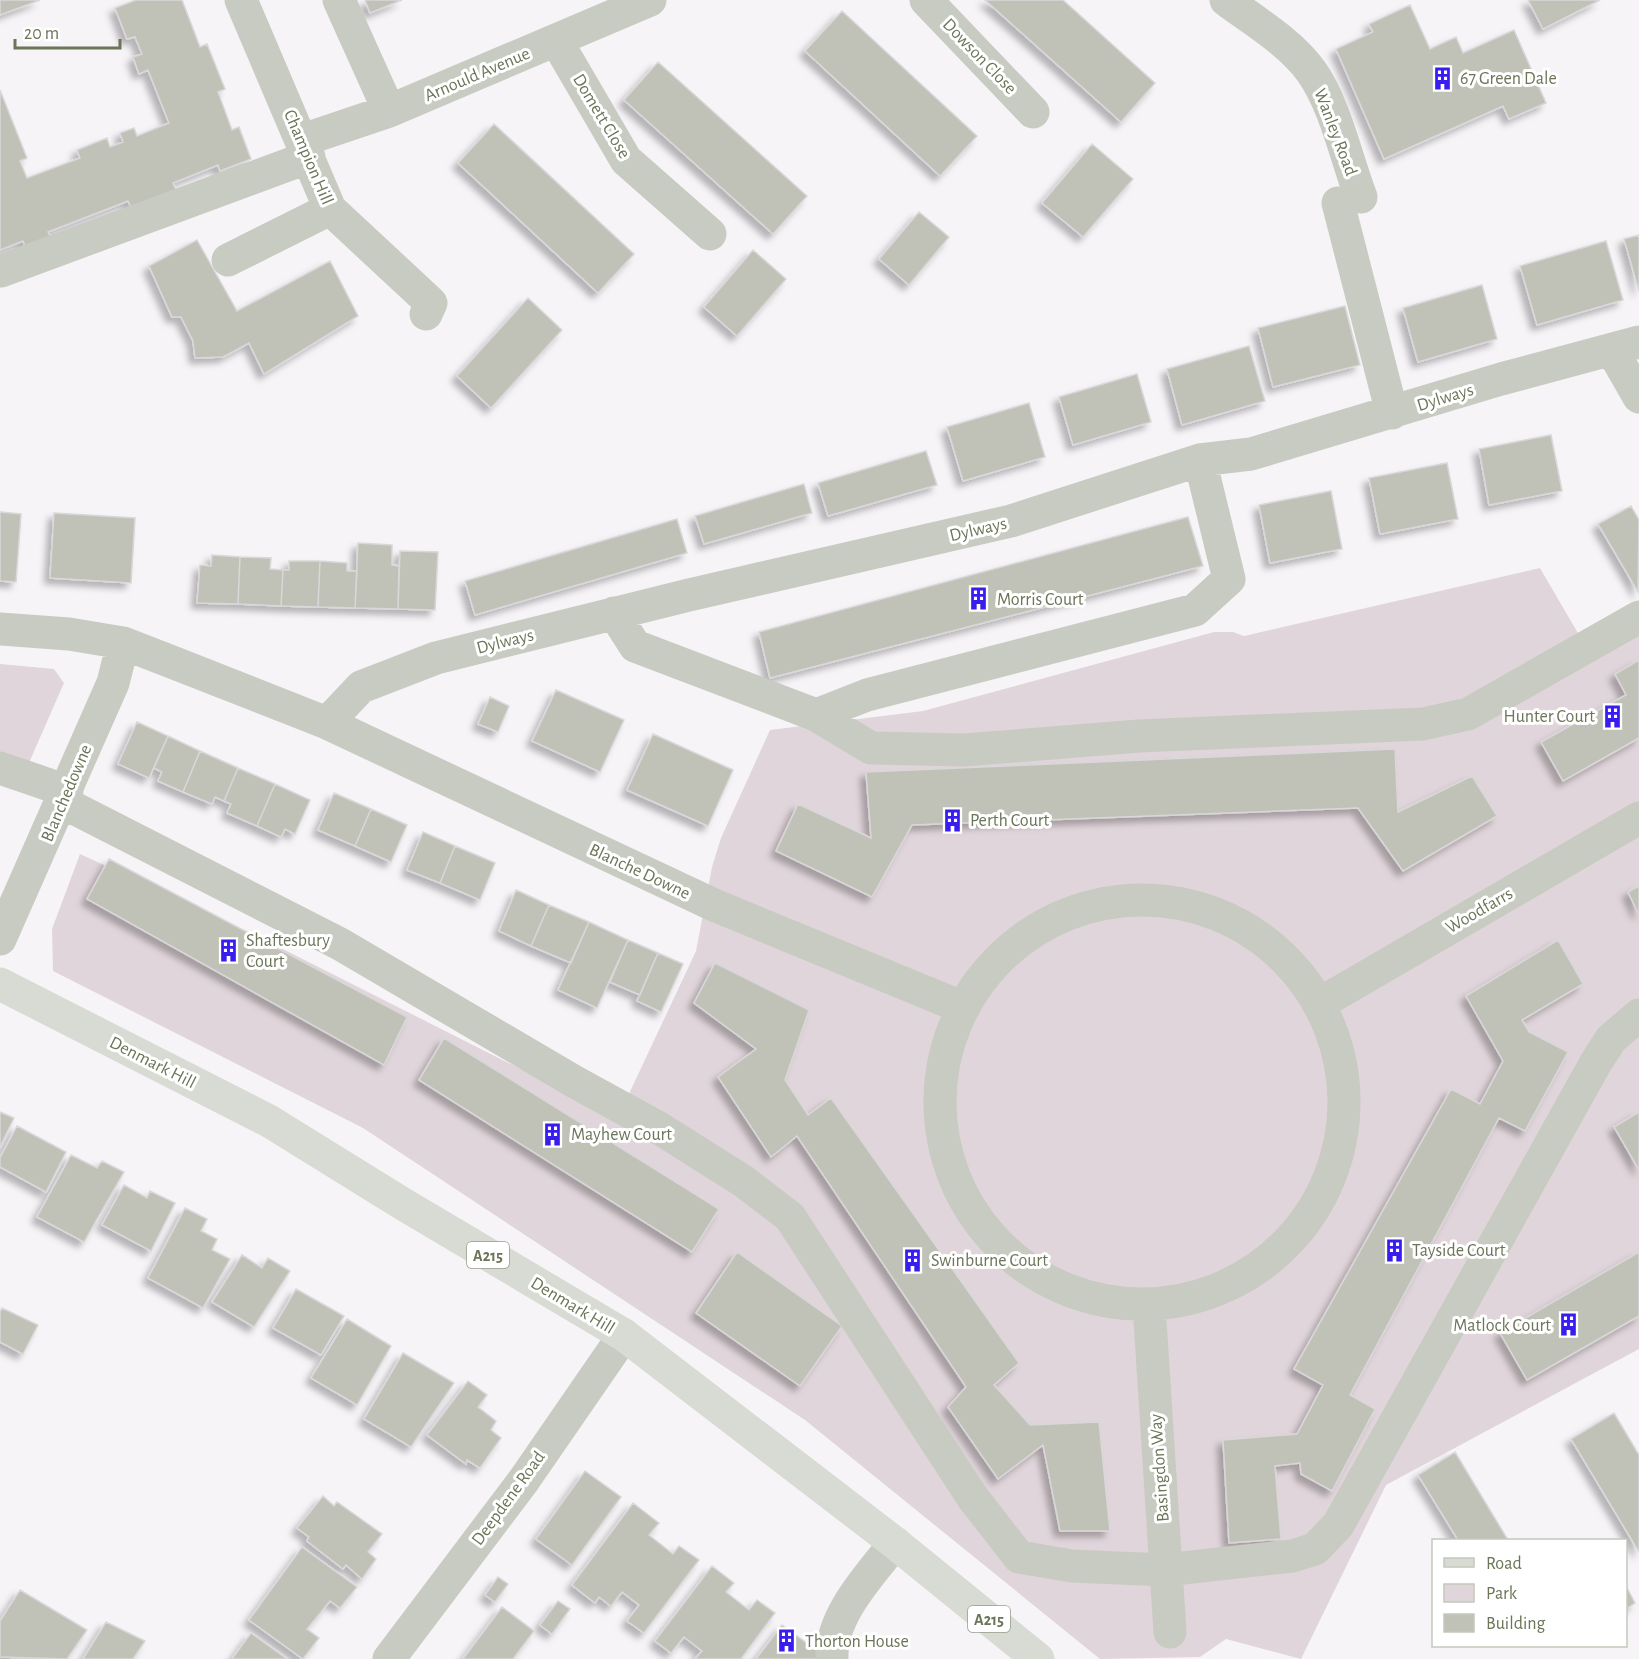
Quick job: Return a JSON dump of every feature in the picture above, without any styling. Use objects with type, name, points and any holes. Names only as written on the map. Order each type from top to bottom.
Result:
[{"type":"main road","name":"Denmark Hill","points":[[0,984],[269,1121],[403,1204],[624,1335],[895,1543],[1038,1659]]},
{"type":"street","name":"Champion Hill","points":[[241,0],[306,148],[330,209],[431,303],[426,314]]},
{"type":"street","points":[[339,0],[389,111]]},
{"type":"street","name":"Arnould Avenue","points":[[1,272],[306,148],[649,0]]},
{"type":"street","name":"Dowson Close","points":[[926,0],[1034,112]]},
{"type":"street","name":"Wanley Road","points":[[1226,0],[1296,55],[1312,72],[1326,100],[1350,200],[1392,413]]},
{"type":"street","name":"Domett Close","points":[[556,40],[626,160],[710,234]]},
{"type":"street","points":[[228,260],[330,209]]},
{"type":"street","points":[[1625,346],[1639,397]]},
{"type":"street","name":"Dylways","points":[[327,723],[361,687],[436,658],[614,613],[1011,521],[1200,460],[1251,454],[1625,346]]},
{"type":"street","points":[[816,715],[867,694],[1195,610],[1229,579],[1200,460]]},
{"type":"street","points":[[614,613],[635,646],[816,715],[871,748],[952,750],[1139,736],[1423,724],[1468,714],[1639,617]]},
{"type":"street","points":[[0,629],[69,634],[123,644],[327,723]]},
{"type":"street","name":"Blanchedowne","points":[[0,939],[117,673],[123,644]]},
{"type":"street","name":"Blanche Downe","points":[[327,723],[714,905],[959,1006]]},
{"type":"street","points":[[0,768],[64,797],[340,944],[592,1092],[659,1128],[743,1181],[790,1217],[973,1498],[1018,1557],[1072,1566],[1166,1570],[1292,1556],[1315,1549],[1338,1526],[1595,1064],[1611,1039],[1639,1015]]},
{"type":"street","name":"Woodfarrs","points":[[1319,1004],[1639,818]]},
{"type":"street","points":[[1148,900],[1183,904],[1216,914],[1248,929],[1275,950],[1299,975],[1319,1004],[1334,1038],[1342,1074],[1344,1112],[1336,1158],[1326,1185],[1308,1218],[1284,1247],[1255,1271],[1222,1288],[1195,1297],[1149,1305],[1115,1303],[1093,1298],[1051,1283],[1023,1266],[998,1243],[976,1217],[959,1188],[948,1157],[942,1124],[941,1090],[946,1057],[959,1006],[970,987],[1019,942],[1048,923],[1080,910],[1114,902],[1148,900]]},
{"type":"street","name":"Basingdon Way","points":[[1149,1305],[1170,1632]]},
{"type":"street","name":"Deepdene Road","points":[[389,1659],[524,1480],[624,1335]]},
{"type":"street","points":[[832,1659],[831,1643],[837,1627],[853,1599],[895,1543]]},
{"type":"green space","points":[[1540,568],[1593,659],[1639,634],[1639,1349],[1386,1485],[1301,1659],[1226,1639],[1200,1657],[1100,1659],[805,1420],[363,1128],[53,971],[52,929],[80,854],[245,930],[598,1108],[627,1098],[696,951],[712,867],[721,838],[770,730],[923,711],[1214,632],[1233,632],[1244,636]]},
{"type":"green space","points":[[0,664],[54,669],[64,683],[28,765],[0,755]]},
{"type":"building","points":[[0,0],[40,0],[0,15]]},
{"type":"building","points":[[136,0],[182,0],[200,47],[207,44],[225,89],[218,92],[232,130],[239,127],[251,159],[220,171],[218,165],[173,183],[176,190],[131,207],[128,201],[48,232],[51,238],[26,248],[23,241],[0,250],[0,90],[27,158],[20,161],[27,178],[80,158],[77,150],[107,138],[110,147],[123,142],[120,133],[134,128],[137,136],[169,123],[148,70],[139,74],[133,57],[142,54],[135,37],[127,39],[115,8]]},
{"type":"building","points":[[365,0],[402,0],[370,13]]},
{"type":"building","points":[[985,0],[1063,0],[1155,83],[1121,122]]},
{"type":"building","points":[[1528,0],[1600,0],[1543,29]]},
{"type":"building","name":"67 Green Dale","points":[[1410,5],[1430,49],[1456,37],[1463,53],[1514,30],[1546,103],[1509,119],[1503,106],[1384,159],[1336,49],[1373,32],[1369,24]]},
{"type":"building","points":[[842,11],[977,136],[940,176],[805,51]]},
{"type":"building","points":[[658,62],[807,196],[773,234],[624,100]]},
{"type":"building","points":[[494,124],[634,254],[598,293],[458,163]]},
{"type":"building","points":[[1092,144],[1133,179],[1083,237],[1042,203]]},
{"type":"building","points":[[919,212],[949,237],[909,285],[879,259]]},
{"type":"building","points":[[1639,235],[1639,291],[1624,239]]},
{"type":"building","points":[[197,240],[237,311],[330,261],[358,316],[264,374],[249,343],[223,357],[195,358],[193,341],[181,317],[172,317],[149,266]]},
{"type":"building","points":[[1606,241],[1623,300],[1537,325],[1520,266]]},
{"type":"building","points":[[753,250],[786,279],[737,336],[704,307]]},
{"type":"building","points":[[1482,285],[1497,339],[1418,362],[1403,308]]},
{"type":"building","points":[[528,298],[562,330],[491,408],[457,376]]},
{"type":"building","points":[[1345,306],[1360,365],[1273,387],[1258,328]]},
{"type":"building","points":[[1249,346],[1265,401],[1182,425],[1167,369]]},
{"type":"building","points":[[1137,374],[1151,422],[1073,445],[1059,397]]},
{"type":"building","points":[[1029,403],[1045,457],[963,481],[947,427]]},
{"type":"building","points":[[1551,435],[1562,491],[1489,505],[1479,449]]},
{"type":"building","points":[[926,451],[937,485],[828,516],[818,483]]},
{"type":"building","points":[[1447,463],[1458,519],[1380,534],[1369,478]]},
{"type":"building","points":[[804,484],[812,513],[704,544],[695,516]]},
{"type":"building","points":[[1331,491],[1342,549],[1270,563],[1259,505]]},
{"type":"building","points":[[1631,506],[1639,520],[1638,592],[1598,524]]},
{"type":"building","points":[[0,512],[21,514],[16,582],[0,581]]},
{"type":"building","points":[[54,513],[135,518],[131,583],[50,578]]},
{"type":"building","name":"Morris Court","points":[[1188,517],[1203,566],[770,678],[759,632]]},
{"type":"building","points":[[677,519],[687,553],[475,615],[465,581]]},
{"type":"building","points":[[358,543],[392,545],[392,565],[399,566],[398,609],[355,608]]},
{"type":"building","points":[[400,551],[438,552],[435,610],[398,609]]},
{"type":"building","points":[[212,555],[240,557],[238,604],[197,603],[200,565],[211,566]]},
{"type":"building","points":[[240,557],[271,558],[270,569],[283,570],[281,606],[238,604]]},
{"type":"building","points":[[289,561],[320,561],[318,607],[281,606],[283,570],[289,570]]},
{"type":"building","points":[[320,561],[347,563],[347,571],[357,571],[355,608],[318,607]]},
{"type":"building","name":"Hunter Court","points":[[1639,660],[1639,738],[1563,781],[1541,742],[1626,695],[1615,674]]},
{"type":"building","points":[[556,690],[624,720],[600,772],[532,741]]},
{"type":"building","points":[[490,697],[509,706],[498,732],[478,724]]},
{"type":"building","points":[[137,722],[168,736],[149,778],[118,764]]},
{"type":"building","points":[[653,734],[733,770],[708,826],[627,790]]},
{"type":"building","points":[[168,736],[200,751],[183,792],[158,781],[162,772],[154,768]]},
{"type":"building","name":"Perth Court","points":[[1395,749],[1398,812],[1472,776],[1497,816],[1403,871],[1358,808],[912,825],[872,897],[776,851],[798,804],[871,838],[866,772]]},
{"type":"building","points":[[200,751],[238,768],[224,801],[215,797],[212,804],[183,792]]},
{"type":"building","points":[[238,768],[275,784],[257,826],[227,813],[231,804],[224,801]]},
{"type":"building","points":[[275,784],[310,800],[295,834],[285,829],[281,837],[257,826]]},
{"type":"building","points":[[334,793],[371,809],[355,846],[318,830]]},
{"type":"building","points":[[371,809],[407,825],[391,862],[355,846]]},
{"type":"building","points":[[423,832],[455,846],[440,883],[407,870]]},
{"type":"building","points":[[455,846],[495,863],[480,900],[440,883]]},
{"type":"building","name":"Shaftesbury Court","points":[[109,859],[407,1017],[384,1065],[87,899]]},
{"type":"building","points":[[1639,886],[1639,915],[1628,892]]},
{"type":"building","points":[[516,890],[549,905],[531,946],[499,931]]},
{"type":"building","points":[[549,905],[589,922],[571,963],[531,946]]},
{"type":"building","points":[[589,922],[628,940],[597,1008],[558,990]]},
{"type":"building","points":[[628,940],[658,953],[640,995],[610,982]]},
{"type":"building","name":"Tayside Court","points":[[1558,940],[1583,984],[1522,1020],[1529,1032],[1568,1052],[1525,1131],[1499,1118],[1350,1395],[1375,1409],[1332,1491],[1301,1474],[1300,1463],[1275,1466],[1281,1539],[1229,1543],[1223,1440],[1297,1434],[1323,1385],[1294,1369],[1451,1089],[1480,1104],[1503,1061],[1466,996]]},
{"type":"building","points":[[658,953],[683,964],[661,1012],[637,1001]]},
{"type":"building","name":"Swinburne Court","points":[[715,963],[809,1010],[785,1080],[808,1115],[831,1098],[1019,1363],[994,1385],[1030,1425],[1099,1422],[1110,1531],[1060,1531],[1043,1445],[998,1479],[948,1407],[966,1387],[797,1136],[771,1157],[718,1077],[756,1049],[694,1003]]},
{"type":"building","name":"Mayhew Court","points":[[444,1038],[719,1209],[692,1252],[419,1080]]},
{"type":"building","points":[[0,1112],[14,1118],[0,1147]]},
{"type":"building","points":[[1639,1112],[1639,1170],[1614,1127]]},
{"type":"building","points":[[17,1126],[66,1152],[46,1192],[0,1167],[0,1158]]},
{"type":"building","points":[[71,1155],[97,1168],[102,1161],[124,1172],[84,1242],[37,1217]]},
{"type":"building","points":[[124,1185],[147,1198],[150,1191],[175,1203],[151,1251],[102,1225]]},
{"type":"building","points":[[185,1208],[207,1219],[201,1231],[217,1239],[212,1250],[230,1259],[203,1308],[148,1278]]},
{"type":"building","points":[[737,1252],[842,1326],[800,1386],[696,1313]]},
{"type":"building","name":"Matlock Court","points":[[1639,1252],[1639,1316],[1527,1380],[1500,1333]]},
{"type":"building","points":[[242,1255],[262,1268],[268,1258],[290,1271],[254,1327],[212,1302]]},
{"type":"building","points":[[296,1289],[344,1316],[321,1355],[273,1328]]},
{"type":"building","points":[[2,1308],[38,1325],[23,1354],[0,1342]]},
{"type":"building","points":[[347,1319],[391,1346],[357,1405],[311,1378]]},
{"type":"building","points":[[403,1353],[454,1383],[411,1447],[364,1419]]},
{"type":"building","points":[[468,1381],[487,1395],[478,1407],[496,1421],[491,1430],[501,1438],[480,1468],[467,1460],[466,1464],[427,1435]]},
{"type":"building","points":[[1614,1413],[1639,1455],[1639,1552],[1571,1439]]},
{"type":"building","points":[[1455,1452],[1507,1539],[1457,1539],[1418,1475]]},
{"type":"building","points":[[585,1471],[621,1497],[572,1565],[536,1539]]},
{"type":"building","points":[[323,1496],[334,1506],[337,1502],[382,1534],[368,1552],[376,1559],[362,1579],[346,1565],[343,1569],[307,1541],[309,1537],[297,1528]]},
{"type":"building","points":[[633,1503],[659,1523],[649,1535],[673,1554],[679,1546],[699,1560],[644,1633],[627,1621],[639,1605],[622,1592],[611,1606],[599,1597],[595,1603],[572,1585]]},
{"type":"building","points":[[302,1547],[357,1587],[340,1608],[330,1601],[307,1629],[319,1638],[303,1659],[249,1620]]},
{"type":"building","points":[[712,1566],[734,1583],[726,1592],[749,1610],[757,1600],[775,1613],[741,1659],[695,1659],[702,1651],[684,1637],[671,1653],[655,1641]]},
{"type":"building","points":[[498,1577],[508,1584],[495,1602],[485,1595]]},
{"type":"building","points":[[1627,1588],[1635,1603],[1627,1608]]},
{"type":"building","points":[[20,1590],[87,1630],[67,1659],[0,1657],[0,1621]]},
{"type":"building","points":[[558,1601],[570,1609],[552,1634],[540,1625]]},
{"type":"building","points":[[502,1607],[534,1631],[513,1659],[463,1659]]},
{"type":"building","points":[[106,1622],[145,1641],[133,1659],[83,1659]]},
{"type":"building","name":"Thorton House","points":[[782,1625],[827,1658],[756,1659]]},
{"type":"building","points":[[251,1633],[287,1659],[232,1659]]},
{"type":"place","name":"67 Green Dale","points":[[1442,78]]},
{"type":"place","name":"Morris Court","points":[[979,599]]},
{"type":"place","name":"Hunter Court","points":[[1613,716]]},
{"type":"place","name":"Perth Court","points":[[952,820]]},
{"type":"place","name":"Shaftesbury Court","points":[[228,950]]},
{"type":"place","name":"Mayhew Court","points":[[553,1134]]},
{"type":"place","name":"Tayside Court","points":[[1394,1250]]},
{"type":"place","name":"Swinburne Court","points":[[913,1260]]},
{"type":"place","name":"Matlock Court","points":[[1569,1325]]},
{"type":"place","name":"Thorton House","points":[[787,1641]]}]
